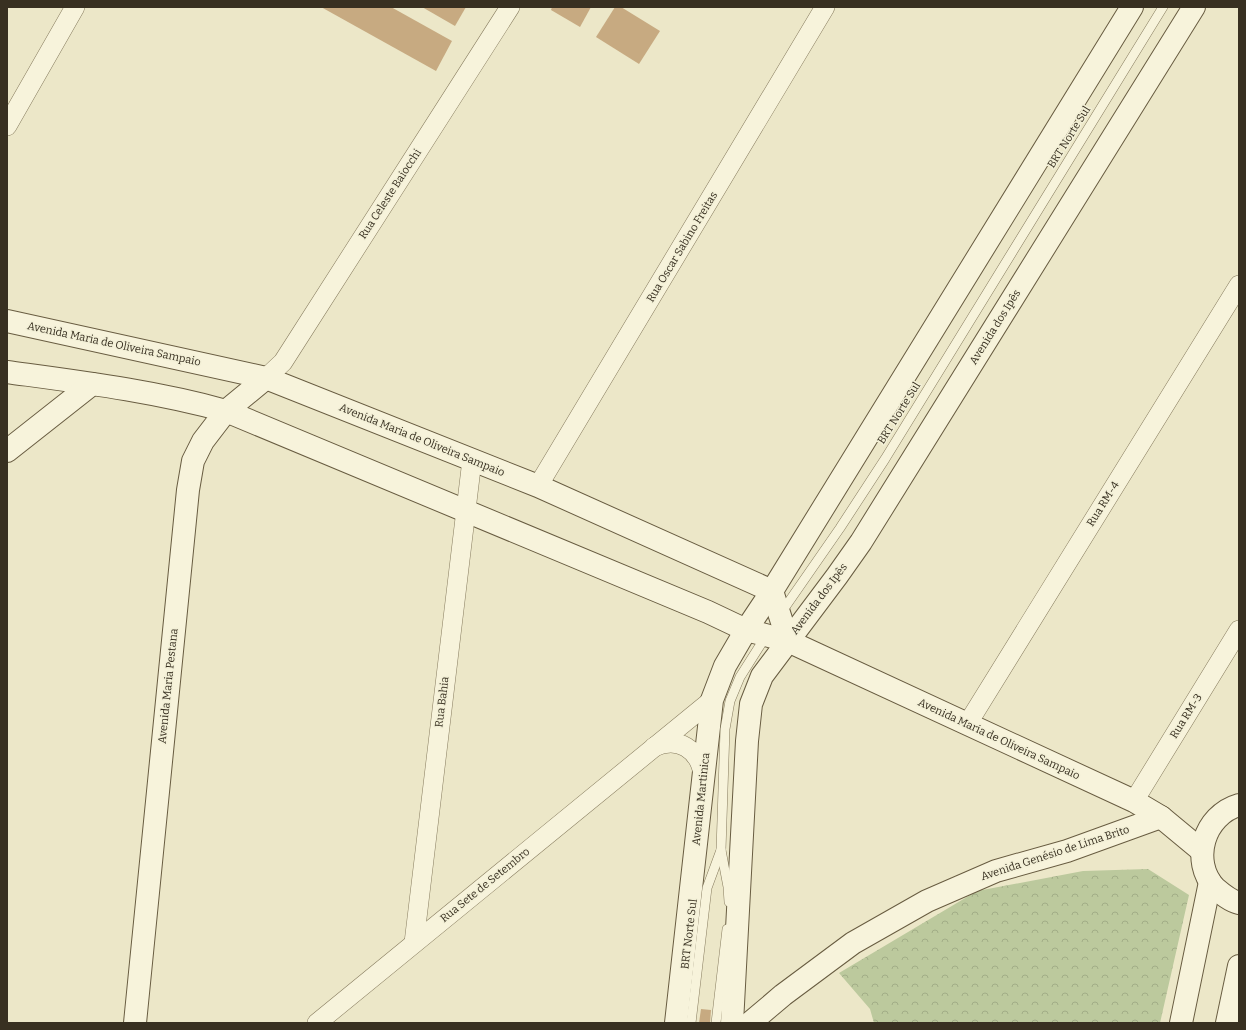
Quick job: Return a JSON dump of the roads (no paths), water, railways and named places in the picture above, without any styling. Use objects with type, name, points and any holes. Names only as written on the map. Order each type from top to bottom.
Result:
[{"type":"main road","name":"Avenida dos Ipês","points":[[771,629],[861,542],[1194,7]]},
{"type":"main road","points":[[771,629],[772,592],[1128,9]]},
{"type":"main road","name":"Avenida Maria de Oliveira Sampaio","points":[[7,321],[266,378],[538,486],[772,592]]},
{"type":"main road","name":"Avenida Maria de Oliveira Sampaio","points":[[7,372],[92,384],[200,404],[226,411],[708,612],[771,629],[968,724],[1134,801],[1161,817],[1202,851]]},
{"type":"main road","name":"Avenida Maria Pestana","points":[[135,1023],[188,490],[193,461],[203,442],[226,411],[266,378]]},
{"type":"main road","points":[[7,451],[92,384]]},
{"type":"main road","name":"Avenida Martinica","points":[[732,1023],[747,741],[751,704],[762,676],[771,629],[772,592]]},
{"type":"main road","name":"Avenida Martinica","points":[[676,1023],[712,700],[725,666],[771,629]]},
{"type":"main road","points":[[1239,805],[1224,812],[1212,823],[1205,836],[1202,851],[1203,867],[1210,882],[1221,894],[1239,902]]},
{"type":"main road","name":"Avenida Genésio de Lima Brito","points":[[750,1023],[782,995],[853,943],[926,901],[996,871],[1068,851],[1161,817]]},
{"type":"main road","points":[[1180,1023],[1210,882]]},
{"type":"main road","points":[[1227,1023],[1239,966]]},
{"type":"street","points":[[7,126],[75,7]]},
{"type":"street","name":"Rua Celeste Baiocchi","points":[[266,378],[283,362],[510,7]]},
{"type":"street","name":"Rua Oscar Sabino Freitas","points":[[538,486],[825,7]]},
{"type":"street","name":"Rua RM-4","points":[[968,724],[1239,285]]},
{"type":"street","name":"Rua Bahia","points":[[414,943],[472,460]]},
{"type":"street","name":"Rua RM-3","points":[[1134,801],[1239,630]]},
{"type":"street","name":"Rua Sete de Setembro","points":[[317,1023],[712,700]]},
{"type":"street","name":"Rua Sete de Setembro","points":[[653,748],[660,744],[668,743],[685,747],[692,751],[698,758],[702,766],[703,774]]},
{"type":"lane","name":"BRT Norte Sul","points":[[716,1023],[728,918],[728,887],[721,850],[725,729],[730,700],[740,678],[771,629],[885,459],[1163,7]]},
{"type":"lane","name":"BRT Norte Sul","points":[[691,1023],[707,888],[721,850]]}]
